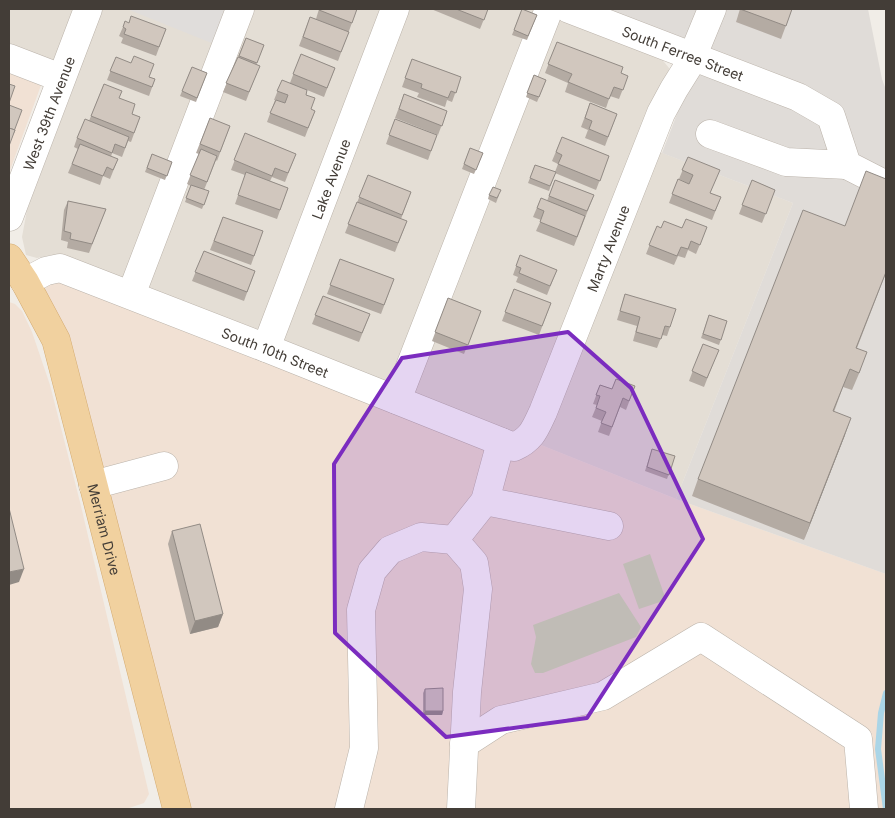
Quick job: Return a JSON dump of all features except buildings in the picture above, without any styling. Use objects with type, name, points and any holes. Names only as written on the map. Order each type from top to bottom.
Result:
[{"type":"main road","name":"Merriam Drive","points":[[9,258],[25,282],[56,340],[175,809]]},
{"type":"street","name":"West 39th Avenue","points":[[9,217],[88,9]]},
{"type":"street","points":[[131,295],[240,9]]},
{"type":"street","name":"Lake Avenue","points":[[266,348],[395,9]]},
{"type":"street","points":[[397,400],[549,9]]},
{"type":"street","name":"South Ferree Street","points":[[569,9],[798,97],[830,116],[847,165]]},
{"type":"street","name":"Marty Avenue","points":[[485,502],[513,442],[534,431],[543,412],[661,113],[688,65],[712,9]]},
{"type":"street","points":[[9,58],[61,78]]},
{"type":"street","points":[[710,134],[786,162],[847,165],[886,185]]},
{"type":"street","name":"South 10th Street","points":[[25,282],[46,271],[60,268],[397,400],[513,442]]},
{"type":"street","points":[[93,485],[164,466]]},
{"type":"street","points":[[454,540],[485,502],[609,526]]},
{"type":"street","points":[[349,809],[364,748],[362,610],[372,570],[390,550],[421,537],[454,540],[474,563],[478,589],[467,692],[461,809]]},
{"type":"street","points":[[464,744],[501,720],[603,696],[701,637],[858,739],[864,809]]},
{"type":"highlighted area","points":[[568,332],[631,388],[703,539],[587,718],[446,737],[335,633],[334,464],[402,358]]},
{"type":"shaded area","points":[[9,9],[534,9],[660,57],[669,68],[668,81],[639,144],[793,203],[676,499],[70,257],[51,255],[37,258],[26,255],[22,237],[27,210],[73,89],[9,63]]},
{"type":"shaded area","points":[[127,9],[228,9],[214,44]]},
{"type":"shaded area","points":[[597,9],[868,9],[882,79],[886,90],[886,574],[676,499],[793,203],[662,153],[702,49]]},
{"type":"shaded area","points":[[9,63],[44,77],[9,173]]},
{"type":"shaded area","points":[[53,280],[536,443],[676,499],[886,574],[886,809],[182,809],[44,292],[47,284]]},
{"type":"shaded area","points":[[9,302],[15,304],[22,311],[32,332],[50,385],[80,502],[149,794],[144,803],[126,809],[9,809]]},
{"type":"green space","points":[[650,554],[666,600],[639,609],[623,564]]},
{"type":"green space","points":[[619,593],[641,627],[636,637],[543,673],[535,673],[531,664],[536,637],[533,625]]},
{"type":"waterway","points":[[886,693],[881,713],[878,749],[886,809]]}]
